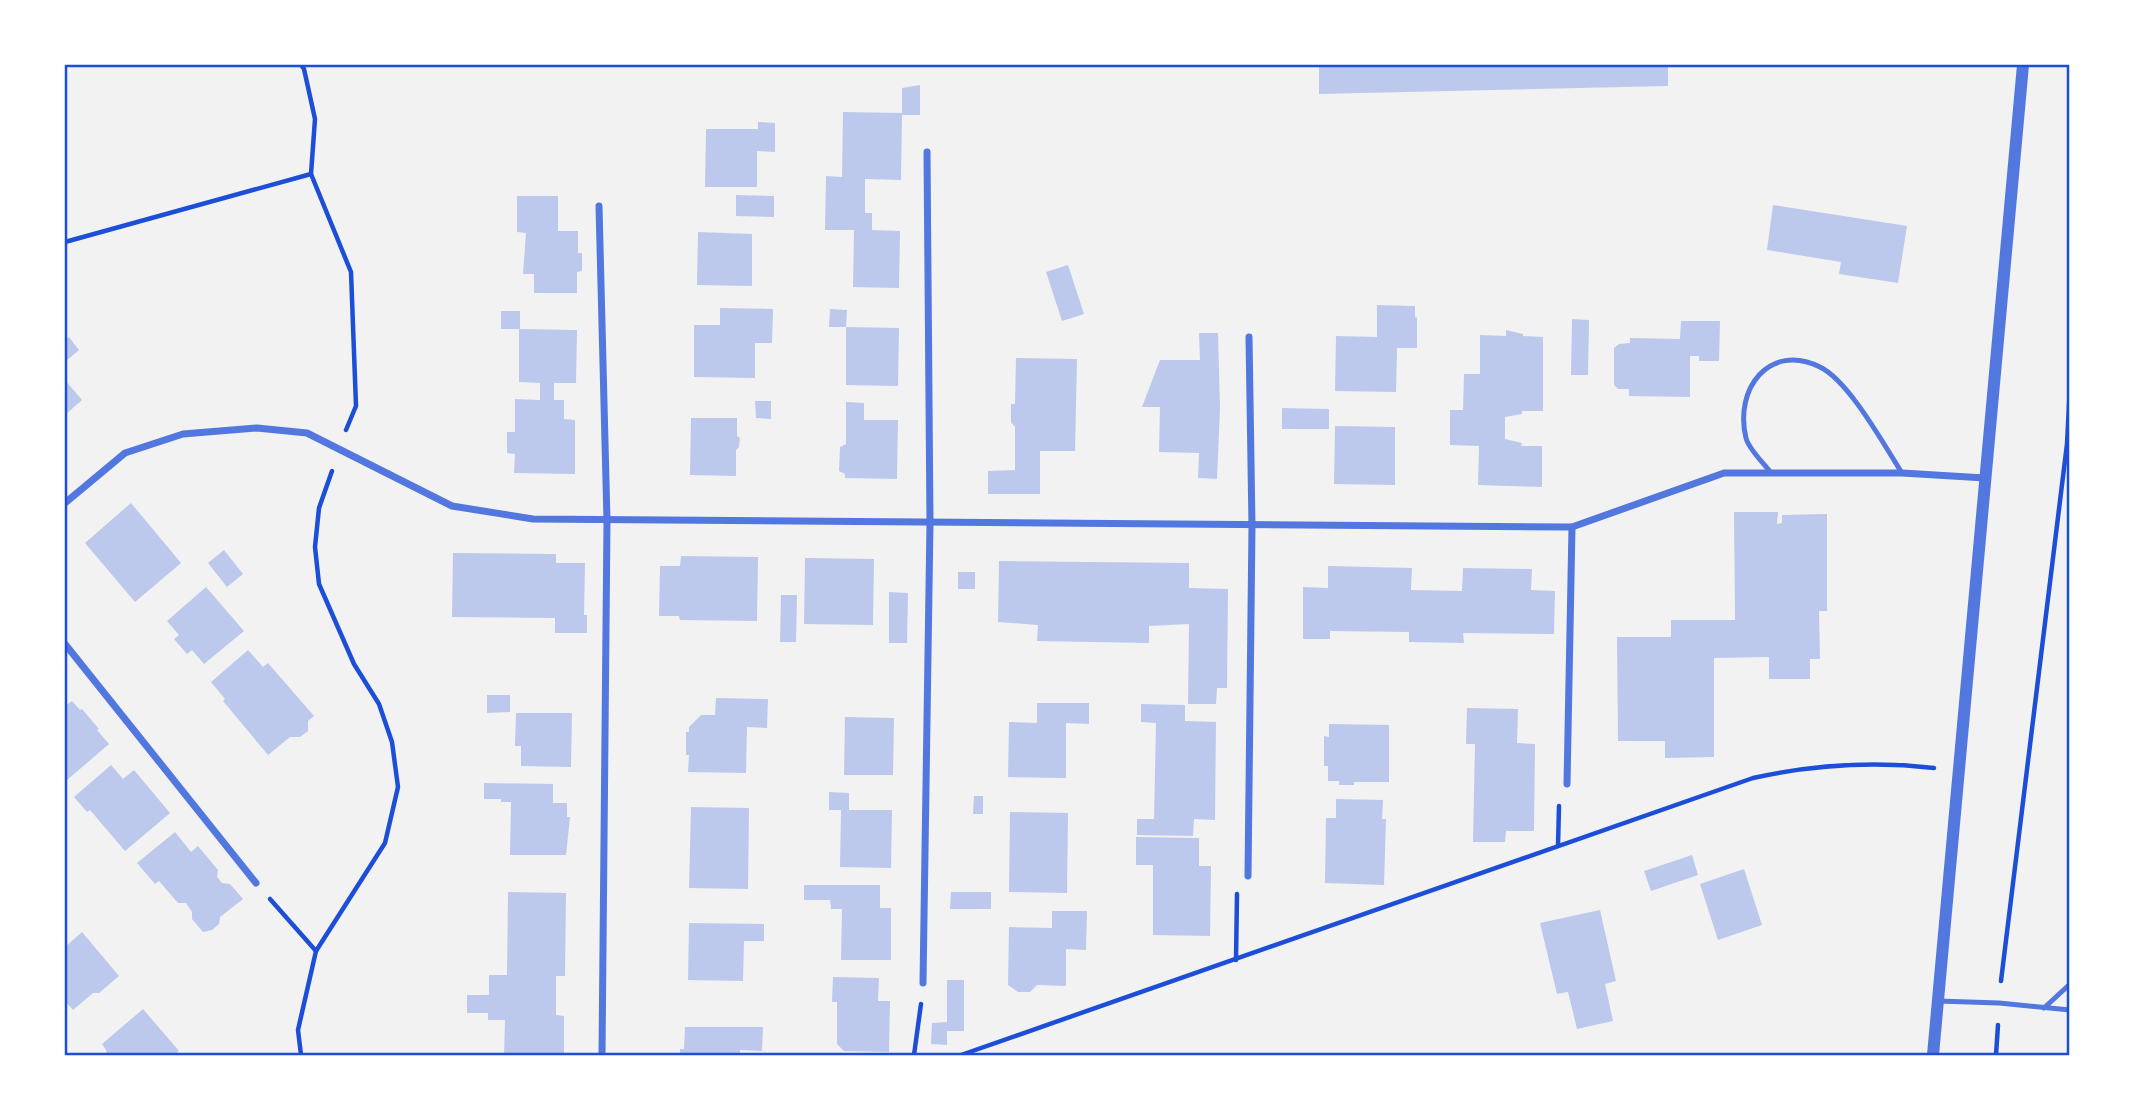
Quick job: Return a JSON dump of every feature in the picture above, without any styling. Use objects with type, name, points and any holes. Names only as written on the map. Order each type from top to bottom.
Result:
[{"type":"street","points":[[1933,1055],[2023,65]]},
{"type":"street","points":[[923,983],[930,523],[927,152]]},
{"type":"street","points":[[599,206],[607,520],[602,1055]]},
{"type":"street","points":[[1248,876],[1252,526],[1249,337]]},
{"type":"street","points":[[65,503],[125,453],[183,434],[257,428],[307,433],[452,506],[533,519],[1572,527],[1724,473],[1902,473],[1985,478]]},
{"type":"street","points":[[1567,783],[1572,527]]},
{"type":"street","points":[[65,644],[256,883]]},
{"type":"lane","points":[[1772,474],[1746,440],[1744,411],[1750,387],[1764,368],[1791,359],[1821,368],[1851,395],[1902,473]]},
{"type":"lane","points":[[2044,1007],[2070,984]]},
{"type":"lane","points":[[1938,1002],[1999,1003],[2070,1010]]},
{"type":"path","points":[[301,65],[315,119],[311,174],[351,272],[356,406],[318,508],[315,547],[319,584],[354,664],[379,704],[392,742],[398,787],[386,843],[316,951],[298,1030],[301,1055]]},
{"type":"path","points":[[65,242],[311,174]]},
{"type":"path","points":[[1996,1055],[2003,956],[2067,443],[2070,385]]},
{"type":"path","points":[[961,1055],[1752,778],[1799,768],[1896,763],[1959,771]]},
{"type":"path","points":[[1558,846],[1559,796],[1567,783]]},
{"type":"path","points":[[1236,960],[1237,892],[1248,876]]},
{"type":"path","points":[[256,883],[316,951]]},
{"type":"path","points":[[914,1055],[923,983]]},
{"type":"building","points":[[1319,65],[1668,65],[1668,86],[1319,94]]},
{"type":"building","points":[[920,85],[920,115],[902,115],[901,180],[865,179],[865,213],[872,213],[872,230],[900,231],[899,288],[853,287],[854,230],[825,230],[826,176],[842,177],[843,112],[902,113],[902,88]]},
{"type":"building","points":[[758,122],[775,123],[775,152],[757,151],[757,187],[705,187],[706,129],[758,129]]},
{"type":"building","points":[[736,195],[774,196],[774,217],[736,216]]},
{"type":"building","points":[[517,196],[558,196],[558,231],[578,231],[578,253],[582,253],[582,271],[577,272],[577,293],[534,293],[534,274],[523,274],[526,233],[517,232]]},
{"type":"building","points":[[1773,205],[1907,226],[1898,283],[1839,274],[1841,262],[1767,250]]},
{"type":"building","points":[[698,232],[752,234],[752,286],[697,285]]},
{"type":"building","points":[[1068,265],[1084,314],[1062,321],[1046,272]]},
{"type":"building","points":[[1377,305],[1415,306],[1417,348],[1397,348],[1396,392],[1335,391],[1336,336],[1377,337]]},
{"type":"building","points":[[720,308],[773,309],[772,343],[755,343],[755,378],[694,377],[694,325],[720,325]]},
{"type":"building","points":[[830,309],[847,310],[846,327],[829,327]]},
{"type":"building","points":[[501,311],[520,311],[520,329],[501,329]]},
{"type":"building","points":[[1572,319],[1589,320],[1588,375],[1571,375]]},
{"type":"building","points":[[1681,321],[1720,321],[1719,361],[1699,361],[1699,356],[1690,356],[1690,397],[1629,396],[1629,389],[1618,389],[1614,385],[1614,348],[1619,344],[1630,343],[1630,338],[1680,339]]},
{"type":"building","points":[[846,327],[899,328],[898,386],[846,385]]},
{"type":"building","points":[[519,329],[577,330],[576,383],[554,383],[554,400],[564,400],[564,419],[575,420],[575,474],[514,473],[515,454],[507,453],[507,432],[515,432],[515,399],[540,400],[540,383],[519,382]]},
{"type":"building","points":[[1506,330],[1523,336],[1543,337],[1543,411],[1522,411],[1522,414],[1505,417],[1505,439],[1522,443],[1521,446],[1542,446],[1542,487],[1478,485],[1479,446],[1450,445],[1450,410],[1463,410],[1464,374],[1480,374],[1480,335],[1506,336]]},
{"type":"building","points":[[1199,333],[1218,333],[1220,408],[1217,479],[1198,478],[1199,453],[1159,452],[1160,407],[1142,407],[1160,360],[1200,360]]},
{"type":"building","points":[[69,337],[79,350],[65,362],[65,340]]},
{"type":"building","points":[[1016,358],[1077,359],[1075,451],[1040,451],[1040,494],[988,494],[988,471],[1015,470],[1015,427],[1011,422],[1011,404],[1015,404]]},
{"type":"building","points":[[65,380],[82,400],[65,415]]},
{"type":"building","points":[[755,401],[771,401],[771,419],[756,418]]},
{"type":"building","points":[[846,402],[864,403],[864,420],[898,420],[897,479],[845,478],[845,474],[839,471],[840,447],[846,444]]},
{"type":"building","points":[[1282,408],[1329,409],[1329,429],[1282,429]]},
{"type":"building","points":[[691,418],[737,418],[737,436],[740,438],[736,450],[736,476],[690,475]]},
{"type":"building","points":[[1335,426],[1395,427],[1395,485],[1334,484]]},
{"type":"building","points":[[131,503],[181,563],[135,602],[85,543]]},
{"type":"building","points":[[1734,512],[1778,512],[1777,524],[1782,523],[1782,515],[1827,514],[1827,611],[1819,611],[1820,659],[1810,659],[1810,679],[1769,679],[1769,657],[1714,658],[1714,757],[1665,758],[1665,741],[1618,741],[1617,637],[1671,637],[1671,620],[1735,620]]},
{"type":"building","points":[[224,550],[243,574],[227,587],[208,563]]},
{"type":"building","points":[[453,553],[556,554],[556,563],[585,563],[584,615],[587,615],[587,633],[555,633],[555,618],[452,617]]},
{"type":"building","points":[[681,556],[758,557],[757,621],[680,620],[679,616],[659,616],[660,566],[680,566]]},
{"type":"building","points":[[805,558],[874,559],[873,625],[804,624]]},
{"type":"building","points":[[999,561],[1189,563],[1189,588],[1228,589],[1227,688],[1217,688],[1216,704],[1188,704],[1189,624],[1149,626],[1149,643],[1037,641],[1038,625],[998,622]]},
{"type":"building","points":[[1328,566],[1412,568],[1411,590],[1462,591],[1463,568],[1532,569],[1531,590],[1555,591],[1554,634],[1463,633],[1464,643],[1409,642],[1409,632],[1330,631],[1330,639],[1303,639],[1303,587],[1328,588]]},
{"type":"building","points":[[958,572],[975,572],[975,589],[958,589]]},
{"type":"building","points":[[206,587],[244,631],[204,664],[192,650],[187,654],[174,639],[179,635],[167,621]]},
{"type":"building","points":[[889,592],[908,593],[907,643],[889,643]]},
{"type":"building","points":[[781,595],[797,595],[796,642],[780,642]]},
{"type":"building","points":[[248,650],[263,667],[268,663],[314,716],[308,721],[308,731],[300,737],[290,737],[268,755],[223,701],[225,699],[211,682]]},
{"type":"building","points":[[487,695],[510,695],[510,712],[487,713]]},
{"type":"building","points":[[716,698],[768,699],[767,728],[747,727],[746,773],[688,772],[686,732],[689,732],[689,727],[701,715],[715,715]]},
{"type":"building","points":[[72,701],[82,709],[109,744],[67,780],[65,706]]},
{"type":"building","points":[[1037,703],[1089,703],[1089,724],[1066,723],[1066,778],[1008,777],[1009,722],[1037,723]]},
{"type":"building","points":[[1141,704],[1185,705],[1185,721],[1216,722],[1215,820],[1194,819],[1193,836],[1137,835],[1137,819],[1154,819],[1156,723],[1141,722]]},
{"type":"building","points":[[1467,708],[1518,709],[1517,743],[1535,744],[1534,831],[1506,831],[1505,842],[1473,842],[1475,744],[1466,744]]},
{"type":"building","points":[[516,713],[572,713],[571,767],[521,766],[521,746],[515,746]]},
{"type":"building","points":[[845,717],[894,718],[893,775],[844,775]]},
{"type":"building","points":[[1329,724],[1389,725],[1389,782],[1339,785],[1339,781],[1328,781],[1328,766],[1324,766],[1324,736],[1329,737]]},
{"type":"building","points":[[111,765],[123,779],[134,770],[170,813],[125,851],[90,810],[87,812],[74,797]]},
{"type":"building","points":[[484,783],[553,784],[553,803],[567,803],[567,817],[570,817],[566,855],[510,855],[511,802],[484,799]]},
{"type":"building","points":[[829,792],[849,793],[849,810],[892,810],[891,868],[840,867],[841,810],[829,810]]},
{"type":"building","points":[[974,796],[983,796],[983,814],[973,814]]},
{"type":"building","points":[[1336,799],[1383,800],[1382,819],[1386,819],[1384,885],[1325,883],[1326,818],[1336,818]]},
{"type":"building","points":[[691,807],[749,808],[748,889],[689,888]]},
{"type":"building","points":[[1010,812],[1068,813],[1067,893],[1009,892]]},
{"type":"building","points":[[175,832],[191,852],[198,846],[218,870],[217,877],[222,883],[230,884],[243,899],[220,917],[219,924],[212,930],[203,932],[192,919],[192,912],[186,903],[178,903],[159,881],[155,884],[137,863]]},
{"type":"building","points":[[1136,837],[1199,838],[1199,866],[1211,866],[1210,936],[1153,935],[1153,865],[1136,865]]},
{"type":"building","points":[[1692,855],[1698,875],[1651,891],[1644,871]]},
{"type":"building","points":[[1744,869],[1762,925],[1718,940],[1700,884]]},
{"type":"building","points":[[804,885],[880,885],[880,908],[891,908],[891,960],[841,960],[842,909],[831,909],[830,900],[804,900]]},
{"type":"building","points":[[508,892],[566,893],[565,976],[556,976],[556,1015],[564,1016],[564,1055],[504,1055],[505,1020],[488,1020],[488,1013],[467,1013],[467,995],[489,995],[489,975],[507,975]]},
{"type":"building","points":[[951,892],[991,892],[991,909],[950,909]]},
{"type":"building","points":[[1600,910],[1616,981],[1605,984],[1613,1021],[1577,1029],[1568,992],[1557,994],[1540,923]]},
{"type":"building","points":[[1052,911],[1087,911],[1086,950],[1066,949],[1066,986],[1037,985],[1030,992],[1018,992],[1008,985],[1009,927],[1052,928]]},
{"type":"building","points":[[689,923],[764,924],[764,941],[744,941],[743,981],[688,980]]},
{"type":"building","points":[[82,932],[119,976],[73,1010],[65,1001],[65,947]]},
{"type":"building","points":[[833,977],[879,978],[878,1001],[890,1001],[889,1052],[844,1051],[837,1044],[837,1002],[832,1002]]},
{"type":"building","points":[[947,980],[964,980],[964,1031],[947,1031],[947,1045],[931,1044],[932,1023],[947,1022]]},
{"type":"building","points":[[143,1009],[179,1051],[174,1055],[107,1055],[102,1044]]},
{"type":"building","points":[[685,1027],[763,1027],[762,1051],[740,1050],[740,1055],[680,1055],[680,1049],[684,1049]]}]
